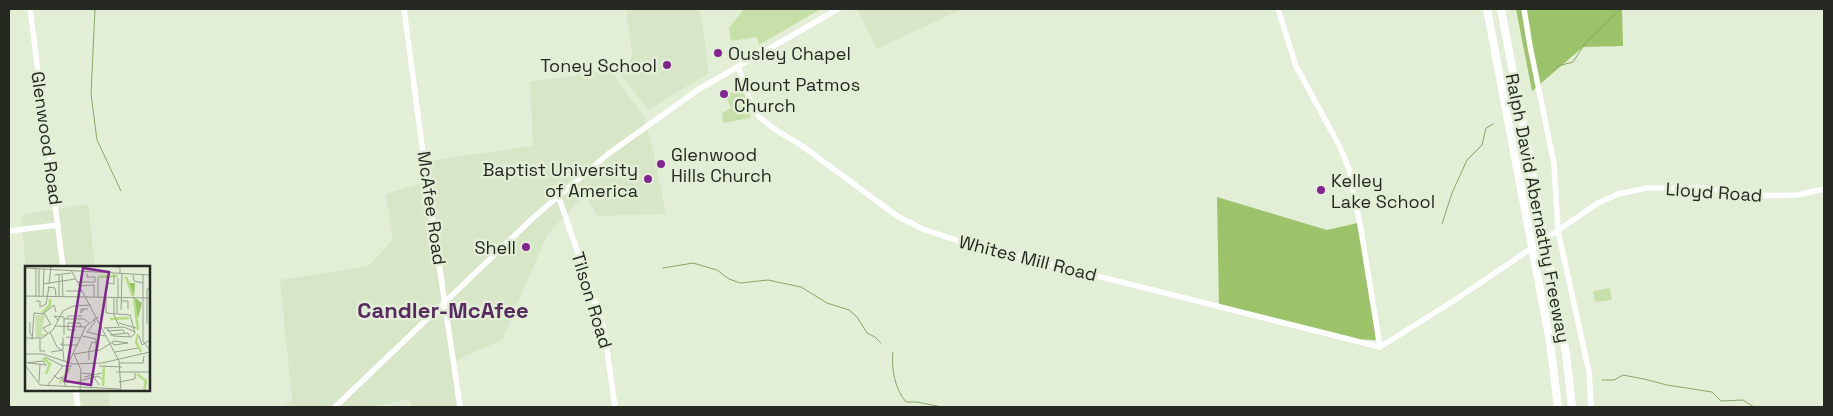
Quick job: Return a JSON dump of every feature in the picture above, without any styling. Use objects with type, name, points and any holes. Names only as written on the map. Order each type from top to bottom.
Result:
[{"type":"highway","name":"Ralph David Abernathy Freeway","points":[[1488,9],[1550,342],[1558,407]]},
{"type":"highway","name":"Ralph David Abernathy Freeway","points":[[1501,9],[1560,318],[1568,366],[1572,407]]},
{"type":"street","name":"Glenwood Road","points":[[30,9],[63,266]]},
{"type":"street","name":"McAfee Road","points":[[404,9],[460,407]]},
{"type":"street","points":[[335,407],[558,195],[634,135],[699,89],[838,9]]},
{"type":"street","points":[[1278,9],[1296,66],[1340,147],[1349,169],[1362,233],[1380,347]]},
{"type":"street","points":[[1524,9],[1554,164],[1556,232],[1590,372],[1592,407]]},
{"type":"street","name":"Whites Mill Road","points":[[738,66],[748,96],[760,118],[911,225],[962,242],[1380,347]]},
{"type":"street","name":"Lloyd Road","points":[[1380,347],[1458,298],[1598,203],[1618,194],[1636,189],[1706,188],[1757,196],[1797,194],[1824,189]]},
{"type":"street","name":"Tilson Road","points":[[558,195],[604,329],[615,407]]},
{"type":"street","points":[[9,231],[58,225]]},
{"type":"street","points":[[76,391],[78,407]]},
{"type":"shaded area","name":"Toney School","points":[[626,9],[700,9],[709,73],[648,110],[622,76],[632,54]]},
{"type":"shaded area","points":[[857,9],[962,9],[877,49]]},
{"type":"shaded area","points":[[610,70],[644,116],[666,214],[597,216],[585,194],[547,235],[502,340],[454,361],[461,407],[411,407],[409,399],[375,407],[283,407],[292,400],[280,280],[368,266],[393,240],[386,194],[428,181],[425,161],[533,146],[530,82]]},
{"type":"shaded area","points":[[88,204],[95,266],[26,266],[21,215]]},
{"type":"shaded area","points":[[76,391],[108,391],[110,407],[77,407]]},
{"type":"green space","points":[[744,9],[821,9],[759,45],[757,37],[731,41],[729,28]]},
{"type":"green space","points":[[1516,9],[1622,9],[1623,46],[1583,47],[1532,91]]},
{"type":"green space","points":[[743,89],[751,114],[750,118],[723,123],[722,113],[731,108],[725,95],[732,92],[733,94]]},
{"type":"green space","points":[[1217,197],[1327,230],[1362,222],[1376,340],[1342,339],[1219,308]]},
{"type":"green space","points":[[1610,288],[1612,300],[1595,302],[1593,291]]},
{"type":"waterway","points":[[95,9],[91,94],[97,140],[121,191]]},
{"type":"waterway","points":[[1553,71],[1558,66],[1573,62],[1586,42],[1621,9]]},
{"type":"waterway","points":[[1442,224],[1452,193],[1467,160],[1482,145],[1486,128],[1493,124]]},
{"type":"waterway","points":[[663,268],[693,263],[717,270],[729,279],[740,283],[768,280],[801,287],[827,303],[849,310],[857,317],[867,333],[881,343]]},
{"type":"waterway","points":[[893,352],[895,378],[899,391],[906,402],[917,402],[942,407]]},
{"type":"waterway","points":[[1602,380],[1614,380],[1623,375],[1667,385],[1712,392],[1721,401],[1743,400],[1754,407]]},
{"type":"place","name":"Ousley Chapel","points":[[718,53]]},
{"type":"place","name":"Toney School","points":[[667,65]]},
{"type":"place","name":"Mount Patmos Church","points":[[724,94]]},
{"type":"place","name":"Glenwood Hills Church","points":[[661,164]]},
{"type":"place","name":"Baptist University of America","points":[[648,179]]},
{"type":"place","name":"Kelley Lake School","points":[[1321,190]]},
{"type":"place","name":"Shell","points":[[526,247]]},
{"type":"district","name":"Candler-McAfee","points":[[443,310]]}]
